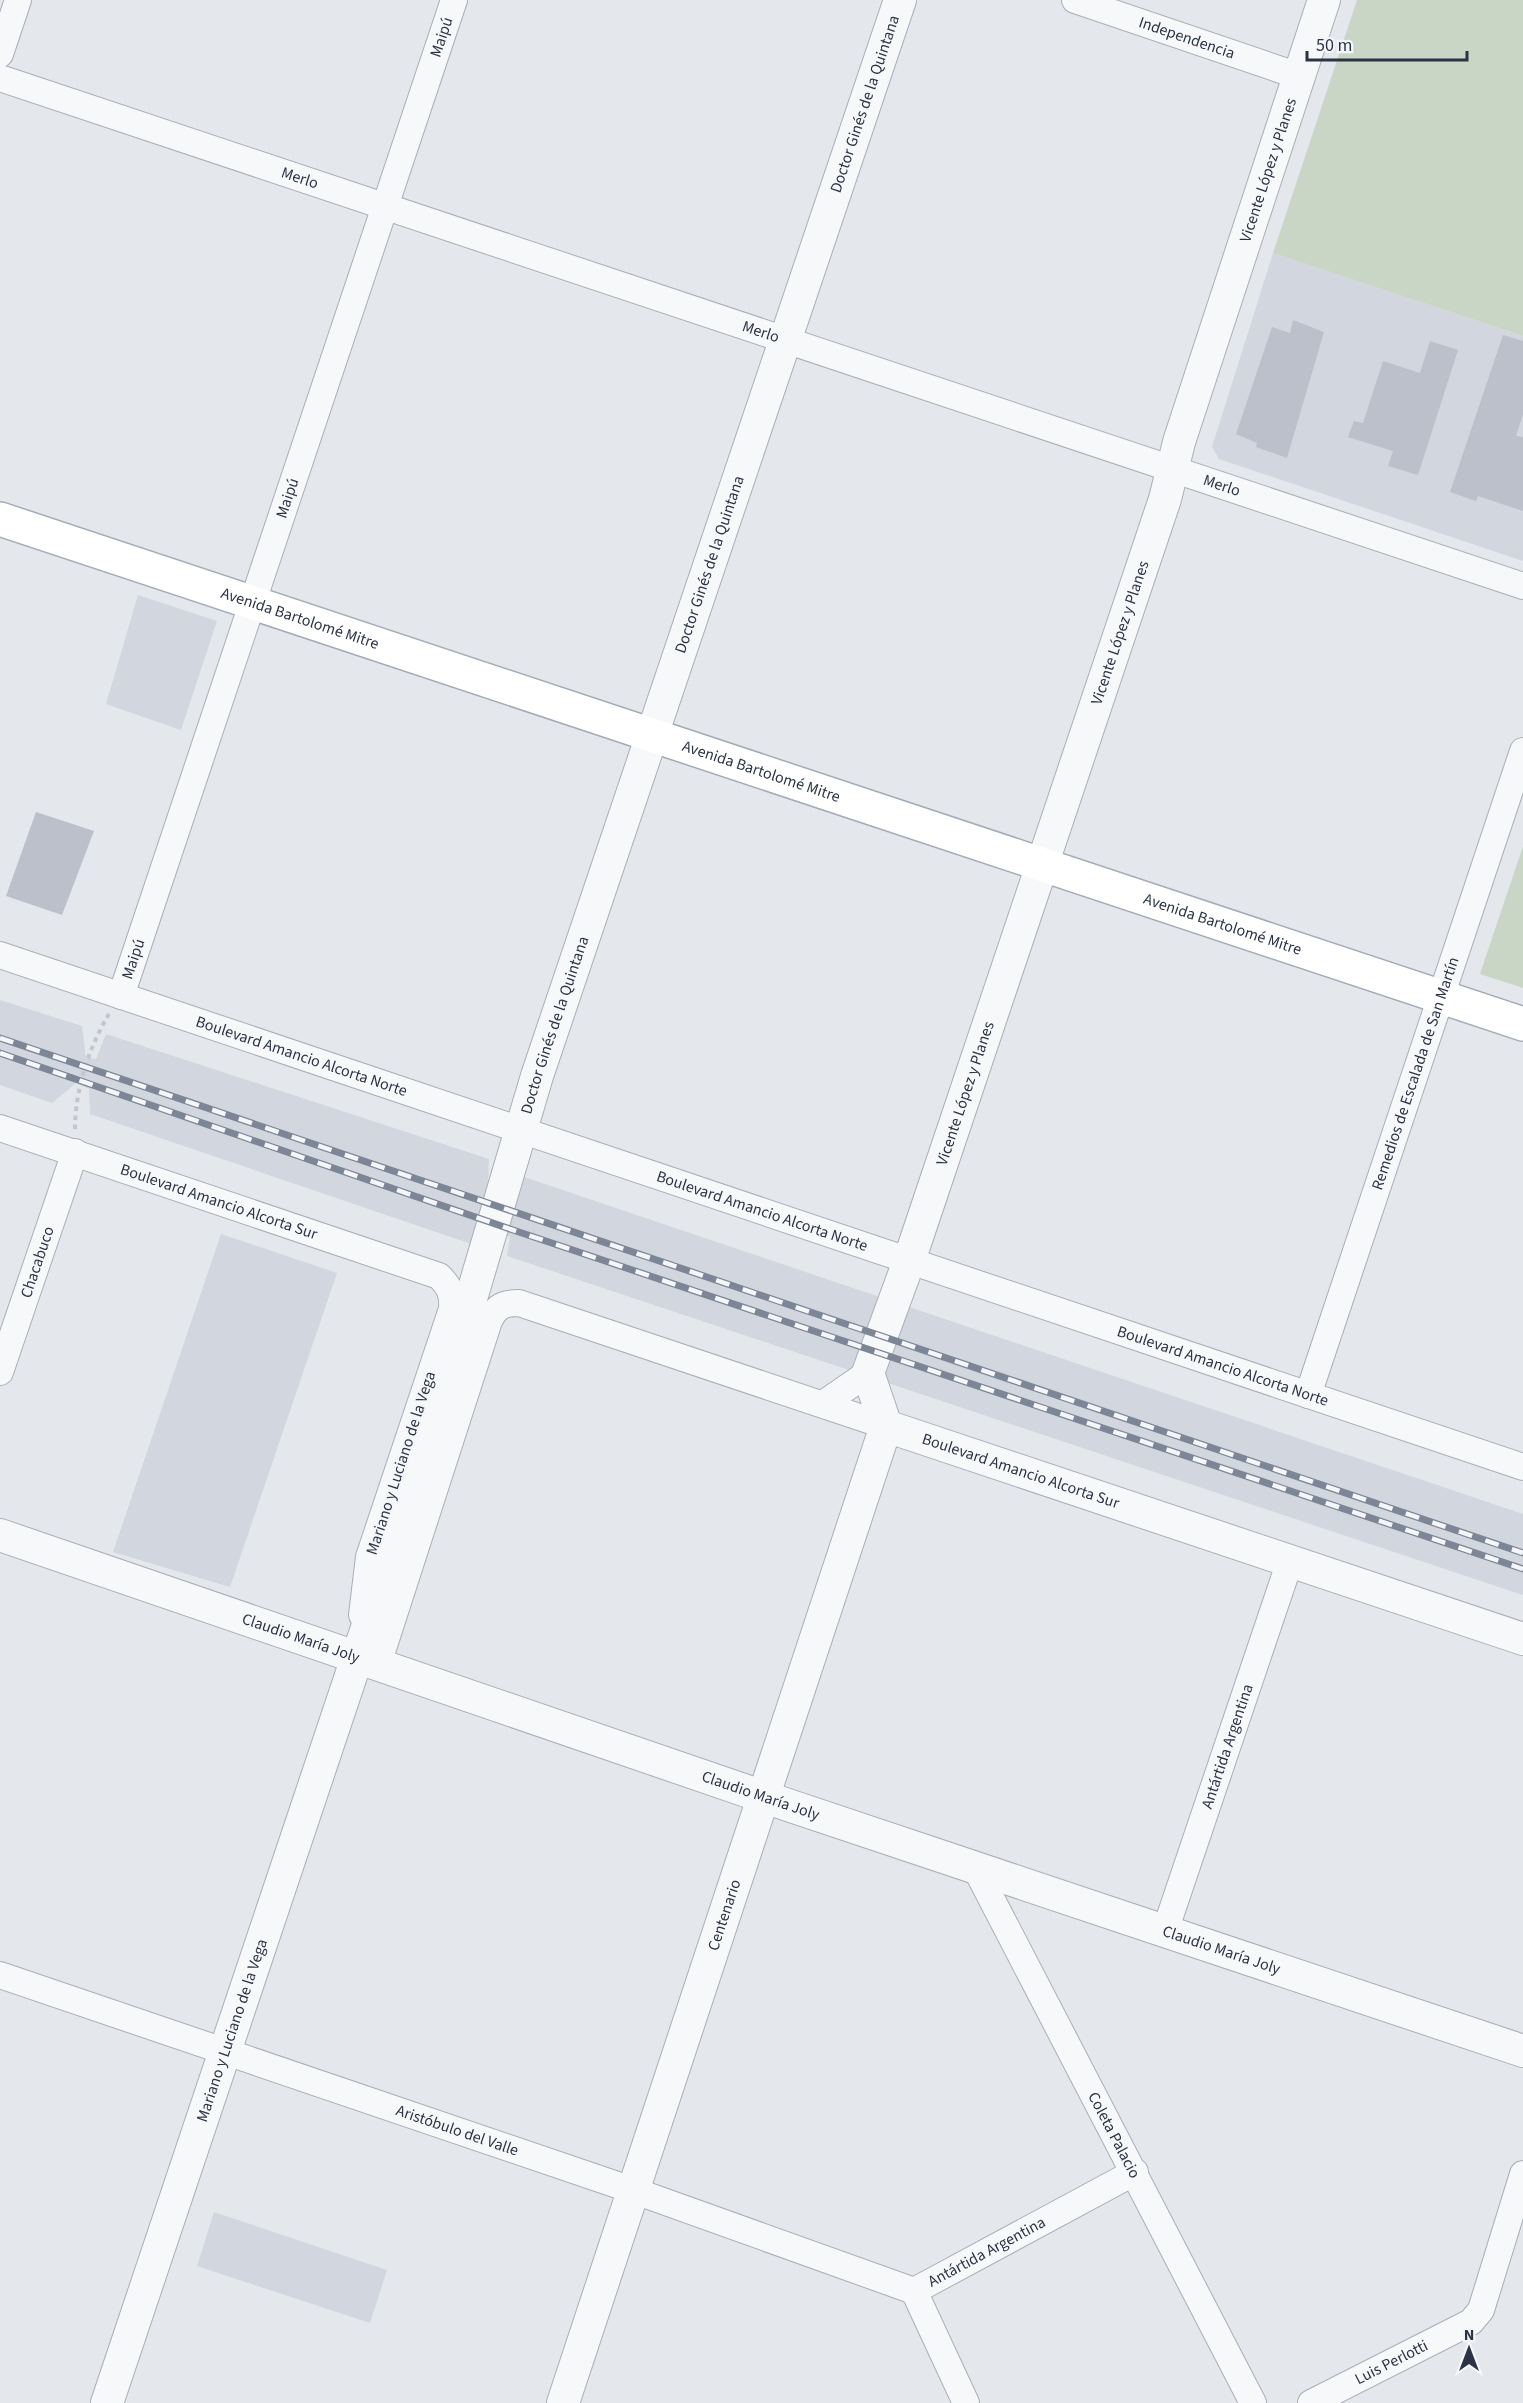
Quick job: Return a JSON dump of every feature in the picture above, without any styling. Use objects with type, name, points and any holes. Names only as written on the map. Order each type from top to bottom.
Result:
[{"type":"main road","name":"Avenida Bartolomé Mitre","points":[[0,519],[1523,1024]]},
{"type":"street","points":[[0,54],[18,0]]},
{"type":"street","name":"Maipú","points":[[121,996],[454,0]]},
{"type":"street","name":"Doctor Ginés de la Quintana","points":[[475,1287],[520,1130],[900,0]]},
{"type":"street","name":"Independencia","points":[[1075,0],[1299,76]]},
{"type":"street","name":"Vicente López y Planes","points":[[868,1373],[909,1261],[1161,510],[1179,442],[1324,0]]},
{"type":"street","name":"Merlo","points":[[0,78],[1523,586]]},
{"type":"street","name":"Remedios de Escalada de San Martín","points":[[1308,1395],[1523,751]]},
{"type":"street","name":"Boulevard Amancio Alcorta Norte","points":[[0,955],[1523,1467]]},
{"type":"street","name":"Boulevard Amancio Alcorta Sur","points":[[0,1128],[439,1275]]},
{"type":"street","name":"Chacabuco","points":[[0,1372],[75,1152]]},
{"type":"street","name":"Mariano y Luciano de la Vega","points":[[368,1660],[369,1557],[452,1309],[453,1296],[439,1275]]},
{"type":"street","name":"Mariano y Luciano de la Vega","points":[[368,1660],[421,1467],[475,1287]]},
{"type":"street","name":"Mariano y Luciano de la Vega","points":[[107,2403],[225,2051],[489,1321],[494,1310],[505,1303],[519,1303]]},
{"type":"street","name":"Boulevard Amancio Alcorta Sur","points":[[519,1303],[1523,1639]]},
{"type":"street","points":[[823,1404],[868,1373],[886,1426]]},
{"type":"street","name":"Centenario","points":[[564,2403],[886,1426]]},
{"type":"street","name":"Claudio María Joly","points":[[0,1535],[764,1797],[1523,2051]]},
{"type":"street","name":"Antártida Argentina","points":[[1165,1931],[1290,1562]]},
{"type":"street","name":"Coleta Palacio","points":[[975,1867],[1253,2403]]},
{"type":"street","name":"Aristóbulo del Valle","points":[[0,1975],[635,2191],[914,2291]]},
{"type":"street","name":"Antártida Argentina","points":[[966,2403],[914,2291],[1135,2172]]},
{"type":"street","name":"Luis Perlotti","points":[[1311,2403],[1471,2322],[1481,2310],[1523,2174]]},
{"type":"path","points":[[75,1152],[75,1108],[96,1036],[121,996]]},
{"type":"shaded area","points":[[1273,253],[1523,336],[1523,561],[1219,459],[1212,447]]},
{"type":"shaded area","points":[[138,595],[217,621],[181,730],[106,704]]},
{"type":"shaded area","points":[[0,1000],[82,1026],[86,1058],[96,1059],[106,1034],[489,1159],[488,1184],[520,1193],[524,1177],[1523,1514],[1523,1595],[507,1256],[510,1237],[484,1227],[480,1247],[90,1114],[89,1089],[76,1083],[52,1103],[0,1085]]},
{"type":"shaded area","points":[[221,1234],[337,1273],[230,1587],[113,1552]]},
{"type":"shaded area","points":[[214,2212],[387,2270],[370,2323],[197,2266]]},
{"type":"green space","points":[[1357,0],[1523,0],[1523,336],[1273,253]]},
{"type":"green space","points":[[1523,846],[1523,988],[1480,974]]},
{"type":"building","points":[[1293,320],[1324,332],[1287,458],[1256,447],[1257,443],[1236,434],[1272,327],[1290,333]]},
{"type":"building","points":[[1503,335],[1523,341],[1523,414],[1516,436],[1523,437],[1523,511],[1478,496],[1476,501],[1450,492]]},
{"type":"building","points":[[1430,341],[1458,350],[1418,475],[1388,466],[1393,451],[1348,437],[1354,421],[1363,423],[1383,361],[1420,373]]},
{"type":"building","points":[[36,812],[94,831],[62,915],[6,896]]},
{"type":"railway","points":[[0,1038],[1523,1553]]},
{"type":"railway","points":[[0,1053],[513,1230],[1523,1569]]}]
